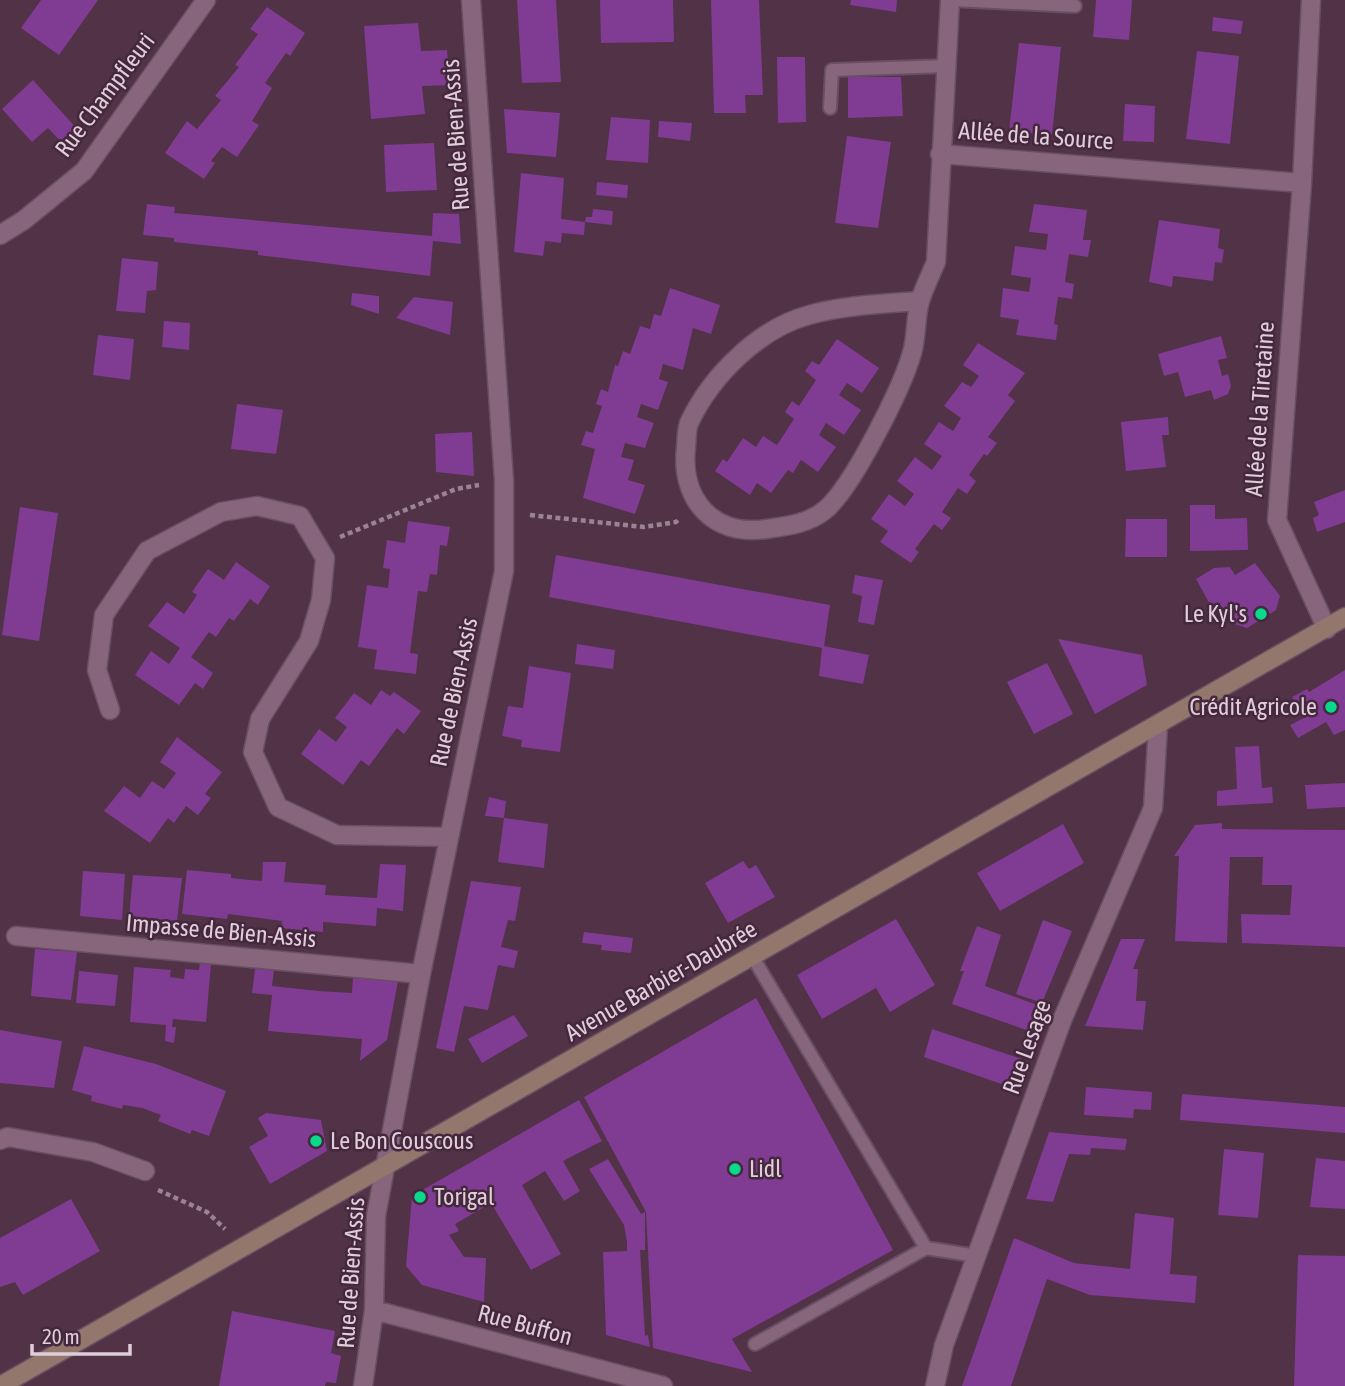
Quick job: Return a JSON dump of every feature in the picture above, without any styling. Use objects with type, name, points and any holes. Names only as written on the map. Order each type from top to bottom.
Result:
[{"type":"main road","name":"Avenue Barbier-Daubrée","points":[[0,1386],[1345,617]]},
{"type":"street","name":"Rue Champfleuri","points":[[0,234],[24,220],[84,171],[206,0]]},
{"type":"street","name":"Rue de Bien-Assis","points":[[363,1386],[374,1310],[376,1216],[421,974],[504,571],[504,481],[471,0]]},
{"type":"street","name":"Allée de la Source","points":[[694,501],[716,521],[753,531],[799,524],[825,509],[843,489],[873,441],[912,353],[919,302],[936,262],[940,154],[952,0]]},
{"type":"street","name":"Allée de la Tiretaine","points":[[1311,0],[1302,183],[1277,520],[1327,629]]},
{"type":"street","name":"Allée de la Source","points":[[940,154],[1302,183]]},
{"type":"street","points":[[694,501],[683,468],[688,423],[716,378],[749,346],[807,315],[846,307],[919,302]]},
{"type":"street","points":[[110,710],[97,670],[104,615],[147,551],[220,512],[257,506],[300,516],[325,558],[322,590],[309,641],[260,719],[253,752],[278,807],[337,835],[449,837]]},
{"type":"street","name":"Rue Lesage","points":[[936,1386],[944,1345],[1063,1018],[1153,808],[1158,726]]},
{"type":"street","name":"Impasse de Bien-Assis","points":[[16,936],[421,974]]},
{"type":"street","points":[[0,1140],[8,1137],[93,1152],[145,1171]]},
{"type":"street","name":"Rue Buffon","points":[[374,1310],[663,1386]]},
{"type":"lane","points":[[952,0],[1075,6]]},
{"type":"lane","points":[[830,108],[832,70],[946,66]]},
{"type":"lane","points":[[752,956],[926,1248]]},
{"type":"lane","points":[[755,1344],[926,1248],[977,1256]]},
{"type":"path","points":[[318,545],[421,506],[456,489],[504,481]]},
{"type":"path","points":[[504,514],[565,517],[644,527],[676,522],[694,501]]},
{"type":"path","points":[[145,1171],[151,1187],[207,1212],[243,1247]]},
{"type":"building","points":[[41,0],[98,0],[59,55],[21,28]]},
{"type":"building","points":[[517,0],[556,0],[561,82],[522,83]]},
{"type":"building","points":[[600,0],[673,0],[674,42],[601,43]]},
{"type":"building","points":[[711,0],[759,0],[763,95],[745,95],[746,113],[714,113]]},
{"type":"building","points":[[851,0],[897,0],[896,12],[850,5]]},
{"type":"building","points":[[1096,0],[1132,0],[1129,40],[1093,37]]},
{"type":"building","points":[[267,7],[305,33],[290,56],[286,53],[265,83],[272,88],[252,121],[259,125],[237,157],[222,147],[211,161],[215,163],[204,179],[165,153],[187,121],[197,129],[221,100],[215,96],[239,67],[235,65],[258,34],[250,29]]},
{"type":"building","points":[[1213,17],[1243,21],[1241,34],[1212,31]]},
{"type":"building","points":[[418,23],[421,51],[447,50],[450,85],[422,86],[425,114],[371,119],[364,26]]},
{"type":"building","points":[[1019,43],[1061,47],[1052,135],[1009,131]]},
{"type":"building","points":[[1197,51],[1239,56],[1230,144],[1186,139]]},
{"type":"building","points":[[777,57],[805,57],[806,122],[778,123]]},
{"type":"building","points":[[848,77],[901,77],[903,116],[848,118]]},
{"type":"building","points":[[33,80],[77,129],[66,147],[48,128],[32,142],[2,109]]},
{"type":"building","points":[[1125,104],[1155,106],[1154,142],[1123,141]]},
{"type":"building","points":[[504,109],[560,113],[556,157],[507,153]]},
{"type":"building","points":[[611,117],[650,120],[648,163],[606,160]]},
{"type":"building","points":[[659,121],[692,123],[690,141],[658,137]]},
{"type":"building","points":[[847,136],[891,142],[878,228],[835,223]]},
{"type":"building","points":[[434,143],[437,190],[386,192],[384,145]]},
{"type":"building","points":[[521,173],[564,178],[561,219],[585,222],[584,235],[562,233],[561,243],[545,241],[543,256],[514,252]]},
{"type":"building","points":[[597,182],[628,185],[627,198],[596,195]]},
{"type":"building","points":[[147,204],[175,207],[174,213],[432,236],[433,213],[459,214],[461,244],[433,241],[430,276],[258,255],[258,251],[174,242],[174,238],[143,235]]},
{"type":"building","points":[[1034,204],[1087,210],[1083,240],[1091,240],[1088,257],[1069,254],[1065,282],[1074,284],[1072,299],[1058,297],[1054,324],[1058,325],[1056,340],[1016,335],[1019,320],[1000,317],[1003,288],[1029,292],[1031,278],[1011,275],[1015,246],[1046,250],[1048,234],[1029,232]]},
{"type":"building","points":[[593,209],[613,211],[612,225],[585,222],[586,217],[592,217]]},
{"type":"building","points":[[1159,220],[1220,229],[1218,248],[1224,250],[1222,263],[1215,262],[1213,281],[1173,276],[1172,287],[1149,282]]},
{"type":"building","points":[[122,258],[158,262],[156,290],[147,291],[145,313],[116,311]]},
{"type":"building","points":[[670,288],[720,305],[711,334],[693,328],[683,370],[663,364],[659,379],[668,382],[658,410],[641,404],[637,417],[654,423],[645,448],[625,443],[621,457],[634,460],[628,480],[645,485],[635,514],[583,498],[595,449],[581,445],[586,431],[593,433],[602,406],[596,404],[601,389],[608,392],[615,365],[618,366],[623,351],[630,354],[640,326],[650,329],[654,314],[661,316]]},
{"type":"building","points":[[352,293],[379,296],[379,314],[351,305]]},
{"type":"building","points":[[414,297],[453,302],[450,335],[396,318]]},
{"type":"building","points":[[164,321],[190,323],[189,350],[162,347]]},
{"type":"building","points":[[98,335],[134,339],[130,380],[93,375]]},
{"type":"building","points":[[1221,336],[1227,358],[1218,360],[1222,376],[1228,374],[1231,386],[1228,394],[1214,400],[1211,390],[1185,397],[1178,372],[1164,376],[1158,354]]},
{"type":"building","points":[[837,339],[879,368],[862,393],[847,383],[839,395],[861,410],[844,435],[826,423],[819,435],[836,447],[818,472],[801,460],[793,473],[788,470],[771,493],[757,483],[750,495],[715,471],[723,459],[727,462],[743,438],[756,447],[763,436],[777,445],[794,419],[785,412],[792,401],[799,406],[816,380],[805,371],[812,361],[819,365]]},
{"type":"building","points":[[978,343],[1025,373],[1008,395],[1015,401],[988,437],[997,443],[987,456],[984,454],[969,475],[976,481],[967,494],[958,488],[942,512],[951,518],[942,530],[934,524],[915,549],[919,552],[911,563],[880,542],[888,531],[871,519],[889,494],[905,506],[914,494],[897,481],[915,457],[932,470],[942,456],[924,444],[939,422],[953,431],[961,418],[944,406],[962,382],[971,387],[979,376],[963,365]]},
{"type":"building","points":[[237,404],[283,410],[276,454],[231,449]]},
{"type":"building","points":[[1168,417],[1169,435],[1162,435],[1166,467],[1126,471],[1121,422]]},
{"type":"building","points":[[472,432],[474,476],[436,472],[435,434]]},
{"type":"building","points":[[1345,490],[1345,522],[1317,532],[1313,518],[1319,515],[1314,502]]},
{"type":"building","points":[[1190,505],[1215,505],[1215,519],[1247,518],[1248,550],[1190,551]]},
{"type":"building","points":[[20,507],[58,513],[39,641],[2,635]]},
{"type":"building","points":[[1126,519],[1167,519],[1167,557],[1125,557]]},
{"type":"building","points":[[408,521],[450,527],[447,546],[440,545],[437,575],[430,574],[427,592],[418,591],[410,653],[418,654],[416,674],[374,669],[377,650],[358,647],[367,585],[388,588],[390,569],[383,568],[387,540],[405,543]]},
{"type":"building","points":[[556,555],[830,605],[824,646],[869,655],[863,684],[819,676],[822,648],[549,597]]},
{"type":"building","points":[[236,562],[270,586],[258,605],[250,599],[234,621],[229,618],[216,637],[209,632],[191,657],[213,673],[203,689],[195,683],[179,705],[135,675],[151,651],[169,664],[180,648],[148,626],[167,602],[184,614],[197,595],[192,592],[208,569],[224,580]]},
{"type":"building","points":[[1255,563],[1280,596],[1276,610],[1247,628],[1231,623],[1219,603],[1211,606],[1196,579],[1214,568],[1230,567],[1235,575]]},
{"type":"building","points":[[855,575],[883,580],[874,625],[858,622],[862,596],[852,593]]},
{"type":"building","points":[[1058,639],[1142,655],[1147,685],[1095,714]]},
{"type":"building","points":[[577,644],[615,650],[613,669],[575,664]]},
{"type":"building","points":[[1047,663],[1073,714],[1034,734],[1007,682]]},
{"type":"building","points":[[529,666],[571,673],[560,752],[521,747],[522,740],[502,736],[508,706],[523,708]]},
{"type":"building","name":"Crédit Agricole","points":[[1345,670],[1345,730],[1334,735],[1326,722],[1298,738],[1290,725],[1306,717],[1292,697],[1307,689],[1309,692]]},
{"type":"building","points":[[381,690],[390,696],[394,692],[421,711],[404,734],[397,728],[369,766],[361,760],[343,785],[301,754],[319,729],[336,742],[347,727],[335,718],[354,693],[371,705]]},
{"type":"building","points":[[177,737],[222,772],[205,794],[211,798],[198,815],[186,806],[174,823],[168,818],[150,843],[104,811],[124,786],[140,798],[152,781],[164,789],[176,773],[160,762]]},
{"type":"building","points":[[1259,746],[1262,788],[1272,787],[1273,803],[1217,806],[1217,791],[1237,789],[1235,747]]},
{"type":"building","points":[[1345,783],[1345,807],[1307,809],[1305,785]]},
{"type":"building","points":[[489,797],[506,801],[504,818],[485,816]]},
{"type":"building","points":[[504,818],[548,824],[544,868],[498,862]]},
{"type":"building","points":[[1222,823],[1222,829],[1345,830],[1345,947],[1242,943],[1241,914],[1290,915],[1292,885],[1262,885],[1263,857],[1230,857],[1227,943],[1175,941],[1179,856],[1174,856],[1195,825]]},
{"type":"building","points":[[1063,824],[1084,863],[1000,911],[977,873]]},
{"type":"building","points":[[743,861],[749,869],[756,865],[775,897],[728,923],[705,883]]},
{"type":"building","points":[[263,862],[286,862],[284,882],[326,885],[325,895],[377,898],[380,864],[406,865],[403,911],[377,908],[376,926],[323,922],[323,932],[281,928],[282,921],[236,915],[228,914],[227,919],[182,914],[187,870],[231,874],[231,878],[262,881]]},
{"type":"building","points":[[83,871],[125,874],[122,920],[80,916]]},
{"type":"building","points":[[133,875],[182,878],[177,921],[129,916]]},
{"type":"building","points":[[471,881],[521,887],[515,921],[508,920],[501,947],[518,951],[514,968],[498,965],[488,1010],[464,1006],[454,1052],[436,1048]]},
{"type":"building","points":[[896,919],[935,985],[890,1012],[876,988],[822,1019],[797,975]]},
{"type":"building","points":[[1043,920],[1072,931],[1042,1003],[1016,994]]},
{"type":"building","points":[[977,926],[1001,935],[985,986],[1040,1006],[1032,1032],[952,1004],[964,971],[960,971]]},
{"type":"building","points":[[584,932],[633,938],[631,953],[601,950],[602,945],[582,943]]},
{"type":"building","points":[[1121,939],[1145,939],[1133,969],[1138,969],[1136,1001],[1146,1001],[1143,1030],[1085,1026]]},
{"type":"building","points":[[35,949],[77,952],[71,1000],[31,996]]},
{"type":"building","points":[[200,963],[211,964],[206,1022],[173,1019],[172,1027],[176,1027],[174,1043],[165,1041],[166,1025],[130,1022],[134,967],[171,970],[170,977],[184,979],[185,969],[199,970]]},
{"type":"building","points":[[255,969],[274,970],[272,986],[319,991],[352,993],[353,977],[398,981],[387,1040],[360,1061],[362,1039],[268,1031],[272,995],[252,993]]},
{"type":"building","points":[[79,971],[118,975],[115,1006],[76,1003]]},
{"type":"building","name":"Lidl","points":[[756,998],[893,1250],[732,1339],[752,1372],[653,1348],[646,1212],[584,1097]]},
{"type":"building","points":[[514,1015],[528,1036],[482,1063],[468,1039]]},
{"type":"building","points":[[932,1029],[1022,1059],[1010,1087],[924,1057]]},
{"type":"building","points":[[0,1030],[62,1041],[54,1088],[0,1083]]},
{"type":"building","points":[[84,1046],[156,1064],[226,1091],[209,1136],[192,1130],[190,1134],[158,1121],[161,1115],[142,1108],[123,1105],[122,1109],[91,1101],[92,1096],[72,1090]]},
{"type":"building","points":[[1086,1087],[1152,1092],[1151,1110],[1134,1109],[1133,1118],[1084,1115]]},
{"type":"building","points":[[1182,1094],[1345,1107],[1345,1133],[1180,1120]]},
{"type":"building","points":[[579,1100],[602,1141],[563,1161],[580,1191],[564,1201],[545,1171],[522,1185],[561,1254],[531,1270],[491,1203],[455,1224],[459,1231],[449,1235],[464,1257],[486,1258],[484,1302],[422,1285],[406,1266],[412,1196]]},
{"type":"building","points":[[266,1113],[321,1120],[327,1151],[270,1184],[249,1147],[268,1136],[258,1118]]},
{"type":"building","points":[[1049,1132],[1127,1139],[1125,1150],[1091,1148],[1090,1155],[1069,1154],[1053,1202],[1026,1199]]},
{"type":"building","points":[[1224,1149],[1264,1153],[1258,1218],[1218,1215]]},
{"type":"building","points":[[1316,1158],[1345,1161],[1345,1209],[1310,1207]]},
{"type":"building","points":[[608,1159],[641,1214],[645,1212],[645,1250],[640,1250],[645,1336],[648,1335],[650,1347],[606,1335],[603,1252],[627,1251],[624,1225],[589,1169]]},
{"type":"building","points":[[71,1199],[100,1251],[23,1295],[15,1282],[0,1287],[0,1238]]},
{"type":"building","points":[[1135,1213],[1174,1218],[1170,1274],[1197,1276],[1195,1303],[1090,1295],[1047,1279],[1011,1386],[962,1386],[1014,1238],[1074,1263],[1130,1269]]},
{"type":"building","points":[[1298,1255],[1345,1256],[1345,1386],[1294,1386]]},
{"type":"building","points":[[232,1311],[335,1331],[331,1353],[341,1356],[336,1383],[326,1382],[325,1386],[219,1386]]},
{"type":"place","name":"Le Kyl's","points":[[1261,614]]},
{"type":"place","name":"Crédit Agricole","points":[[1331,707]]},
{"type":"place","name":"Le Bon Couscous","points":[[316,1141]]},
{"type":"place","name":"Lidl","points":[[735,1169]]},
{"type":"place","name":"Torigal","points":[[420,1197]]}]
